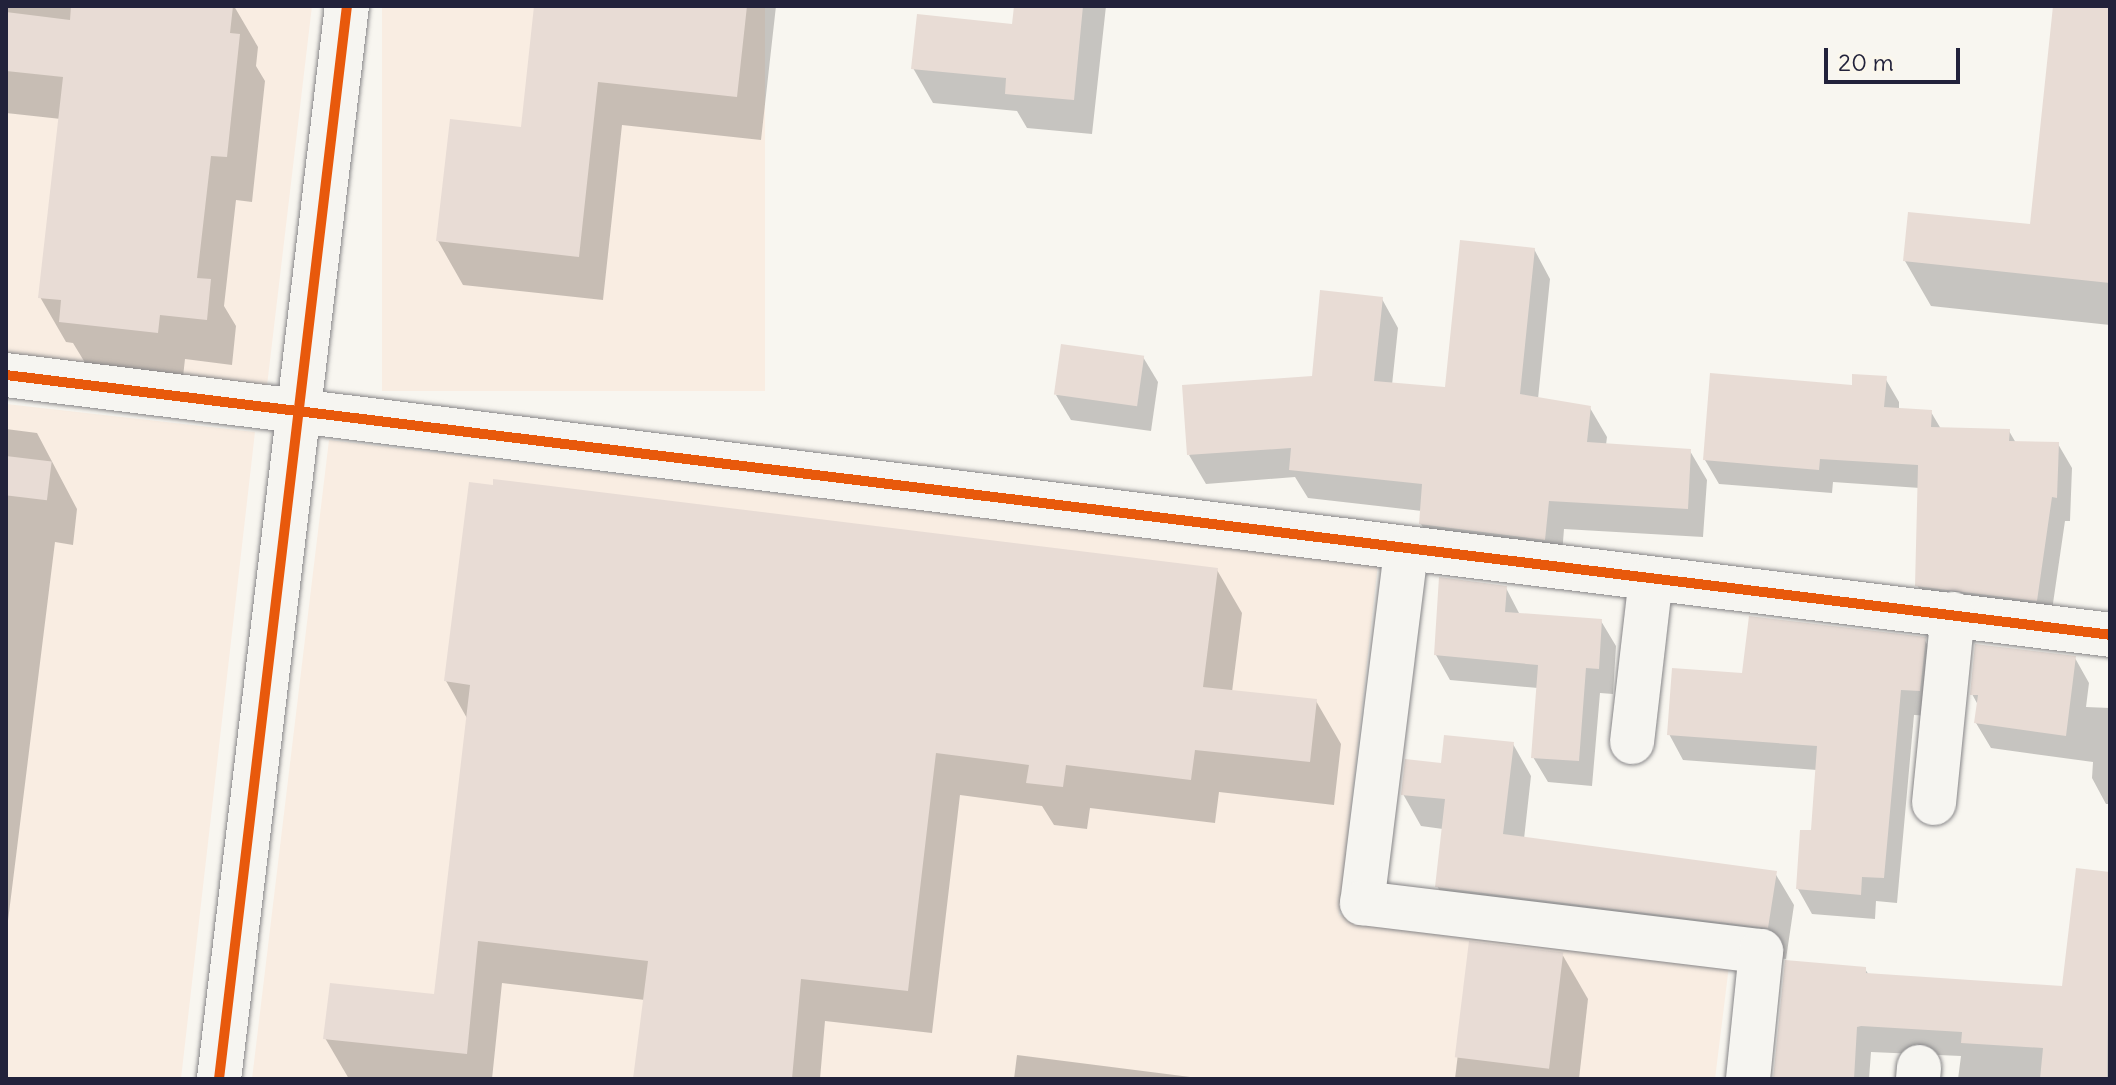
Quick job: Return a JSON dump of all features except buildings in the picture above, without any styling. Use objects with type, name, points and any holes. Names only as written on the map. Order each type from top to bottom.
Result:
[{"type":"street","points":[[219,1079],[347,6]]},
{"type":"street","points":[[6,375],[1406,551],[2110,635]]},
{"type":"street","points":[[1406,551],[1362,903],[1761,951],[1748,1079]]},
{"type":"street","points":[[1632,742],[1651,579]]},
{"type":"street","points":[[1934,803],[1953,614]]},
{"type":"shaded area","points":[[6,6],[312,6],[267,386],[6,357]]},
{"type":"shaded area","points":[[382,6],[765,6],[765,391],[382,391]]},
{"type":"shaded area","points":[[6,404],[255,432],[181,1079],[6,1079]]},
{"type":"shaded area","points":[[329,440],[1378,564],[1339,915],[1729,966],[1715,1079],[252,1079]]},
{"type":"cycle path","points":[[219,1079],[347,6]]},
{"type":"cycle path","points":[[6,375],[2110,635]]}]
